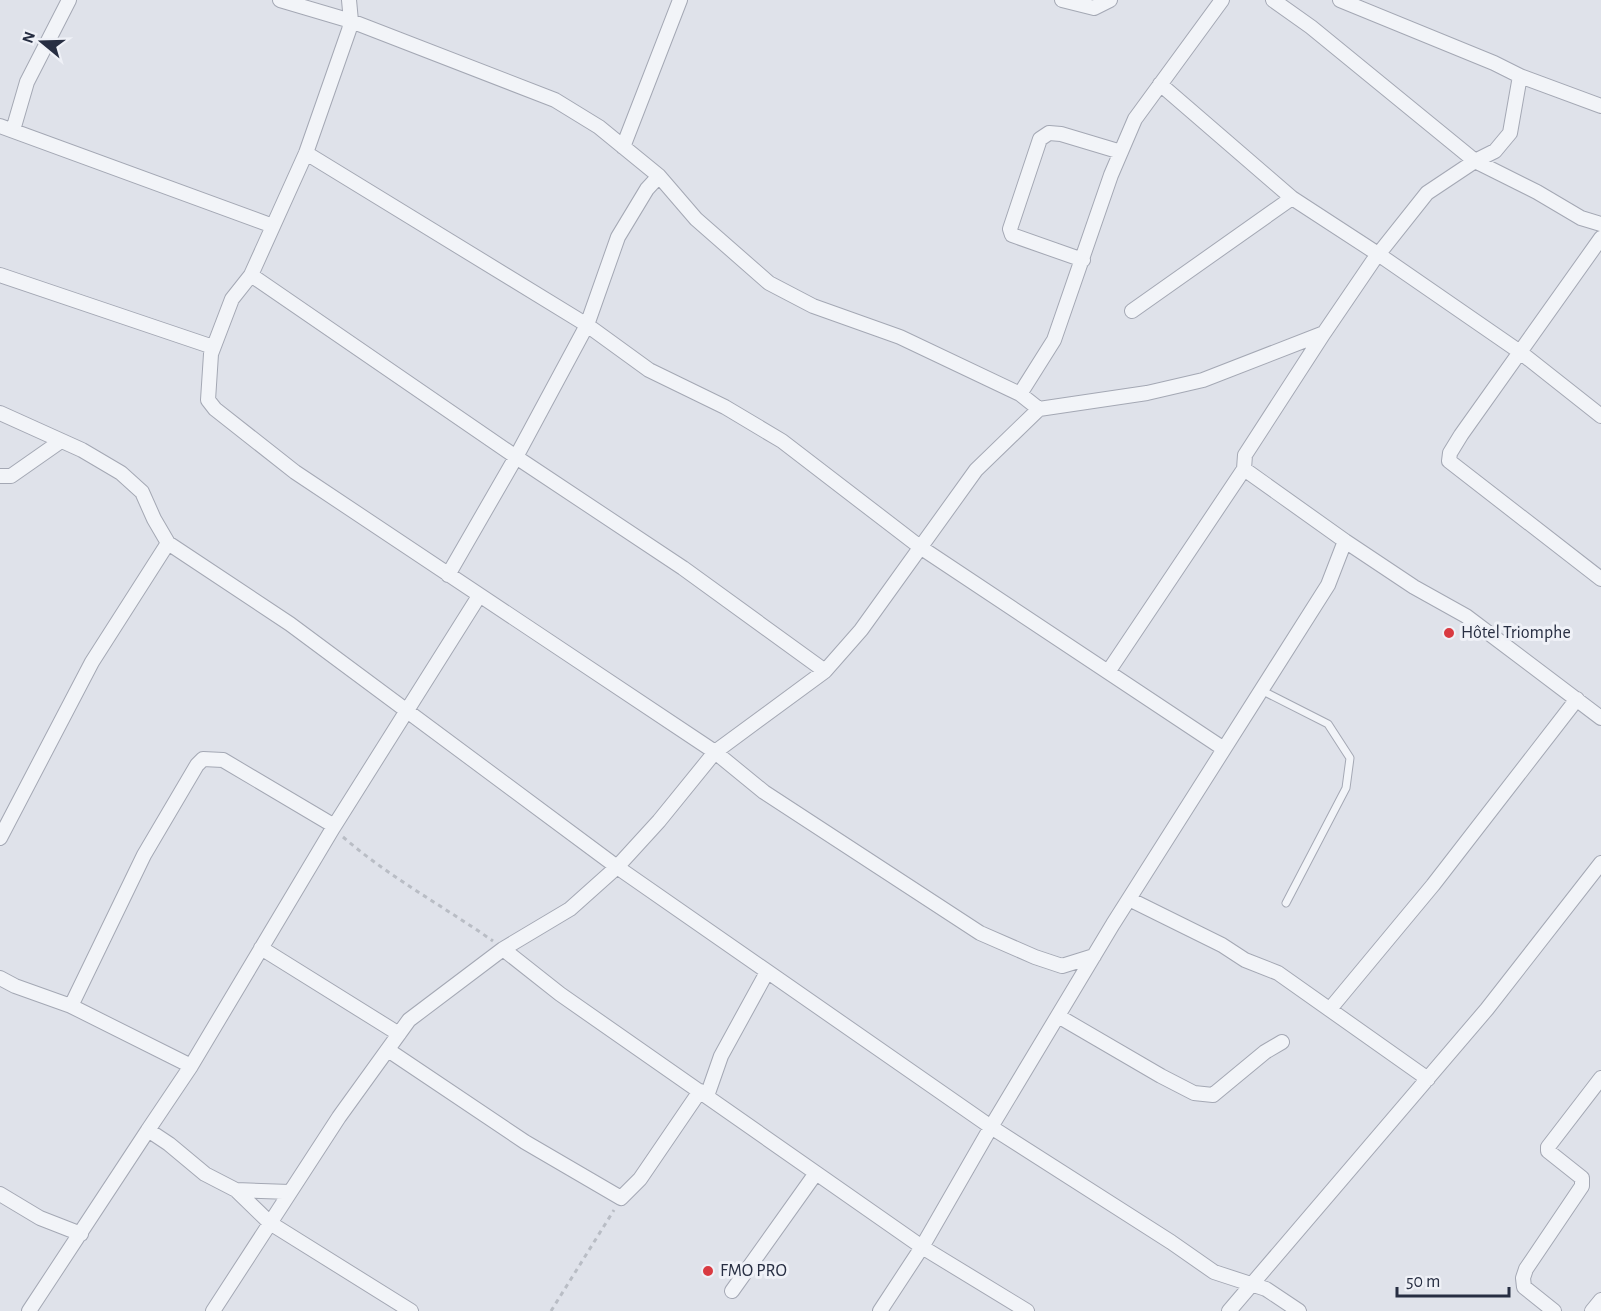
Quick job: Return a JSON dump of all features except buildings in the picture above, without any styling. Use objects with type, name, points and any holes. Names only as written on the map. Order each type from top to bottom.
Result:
[{"type":"street","points":[[69,0],[27,82],[7,128],[273,226]]},
{"type":"street","points":[[280,0],[351,21],[555,100],[599,127],[659,176],[696,219],[769,283],[813,306],[900,337],[1020,394],[1040,409]]},
{"type":"street","points":[[349,0],[351,21],[306,153],[251,275],[232,299],[213,347],[208,400],[215,409],[295,472],[715,752],[764,792],[980,933],[1062,966],[1094,956]]},
{"type":"street","points":[[623,147],[680,0]]},
{"type":"street","points":[[1062,0],[1094,8],[1110,0]]},
{"type":"street","points":[[1020,394],[1054,340],[1111,176],[1135,119],[1222,0]]},
{"type":"street","points":[[1273,0],[1311,27],[1475,161],[1537,192],[1581,218],[1601,224]]},
{"type":"street","points":[[1340,0],[1494,63],[1520,76],[1601,106]]},
{"type":"street","points":[[1108,672],[1244,469],[1245,455],[1378,254],[1427,193],[1475,161],[1495,151],[1510,133],[1520,76]]},
{"type":"street","points":[[1160,84],[1292,198],[1520,352],[1601,416]]},
{"type":"street","points":[[1083,260],[1012,235],[1010,229],[1040,139],[1049,133],[1061,134],[1121,152]]},
{"type":"street","points":[[306,153],[586,324],[649,370],[725,407],[782,441],[920,547],[1224,749]]},
{"type":"street","points":[[448,575],[516,457],[586,324],[618,237],[648,189],[659,176]]},
{"type":"street","points":[[1132,311],[1292,198]]},
{"type":"street","points":[[1601,238],[1461,435],[1450,453],[1449,461],[1601,579]]},
{"type":"street","points":[[0,275],[213,347]]},
{"type":"street","points":[[251,275],[516,457],[683,568],[825,671]]},
{"type":"street","points":[[213,1311],[339,1117],[409,1020],[503,949],[570,909],[617,867],[659,821],[715,752],[825,671],[861,630],[976,470],[1040,409],[1148,393],[1203,380],[1324,333]]},
{"type":"street","points":[[0,413],[82,450],[121,473],[142,492],[168,543],[290,624],[617,867],[991,1127],[1214,1272],[1266,1289],[1299,1311]]},
{"type":"street","points":[[0,476],[12,476],[61,441]]},
{"type":"street","points":[[1244,469],[1414,587],[1466,616],[1601,718]]},
{"type":"street","points":[[880,1311],[922,1247],[991,1127],[1129,899],[1328,585],[1345,541]]},
{"type":"street","points":[[0,838],[92,662],[168,543]]},
{"type":"street","points":[[29,1311],[191,1066],[333,828],[479,596]]},
{"type":"street","points":[[1330,1009],[1433,885],[1577,699]]},
{"type":"street","points":[[71,1006],[144,855],[197,765],[203,759],[223,760],[331,824],[333,828]]},
{"type":"street","points":[[1229,1311],[1487,1009],[1601,863]]},
{"type":"street","points":[[1129,899],[1222,945],[1245,960],[1278,973],[1428,1079]]},
{"type":"street","points":[[261,948],[399,1034]]},
{"type":"street","points":[[503,949],[560,994],[922,1247],[1027,1311]]},
{"type":"street","points":[[387,1050],[525,1142],[621,1198],[640,1179],[703,1094],[721,1056],[768,972]]},
{"type":"street","points":[[0,978],[15,986],[71,1006],[191,1066]]},
{"type":"street","points":[[0,991],[15,986]]},
{"type":"street","points":[[1058,1016],[1194,1093],[1213,1095],[1265,1052],[1282,1042]]},
{"type":"street","points":[[1554,1311],[1524,1287],[1523,1278],[1526,1269],[1582,1186],[1582,1178],[1548,1151],[1548,1147],[1601,1078]]},
{"type":"street","points":[[148,1130],[205,1174],[236,1190],[270,1223],[411,1311]]},
{"type":"street","points":[[732,1291],[816,1173]]},
{"type":"street","points":[[236,1190],[290,1192]]},
{"type":"street","points":[[0,1194],[40,1218],[81,1234]]},
{"type":"street","points":[[1592,1311],[1601,1300]]},
{"type":"lane","points":[[1262,690],[1328,724],[1350,758],[1346,788],[1286,903]]},
{"type":"path","points":[[333,828],[354,847],[393,875],[451,911],[503,949]]},
{"type":"path","points":[[551,1311],[621,1198]]},
{"type":"place","name":"Hôtel Triomphe","points":[[1449,633]]},
{"type":"place","name":"FMO PRO","points":[[708,1271]]}]
